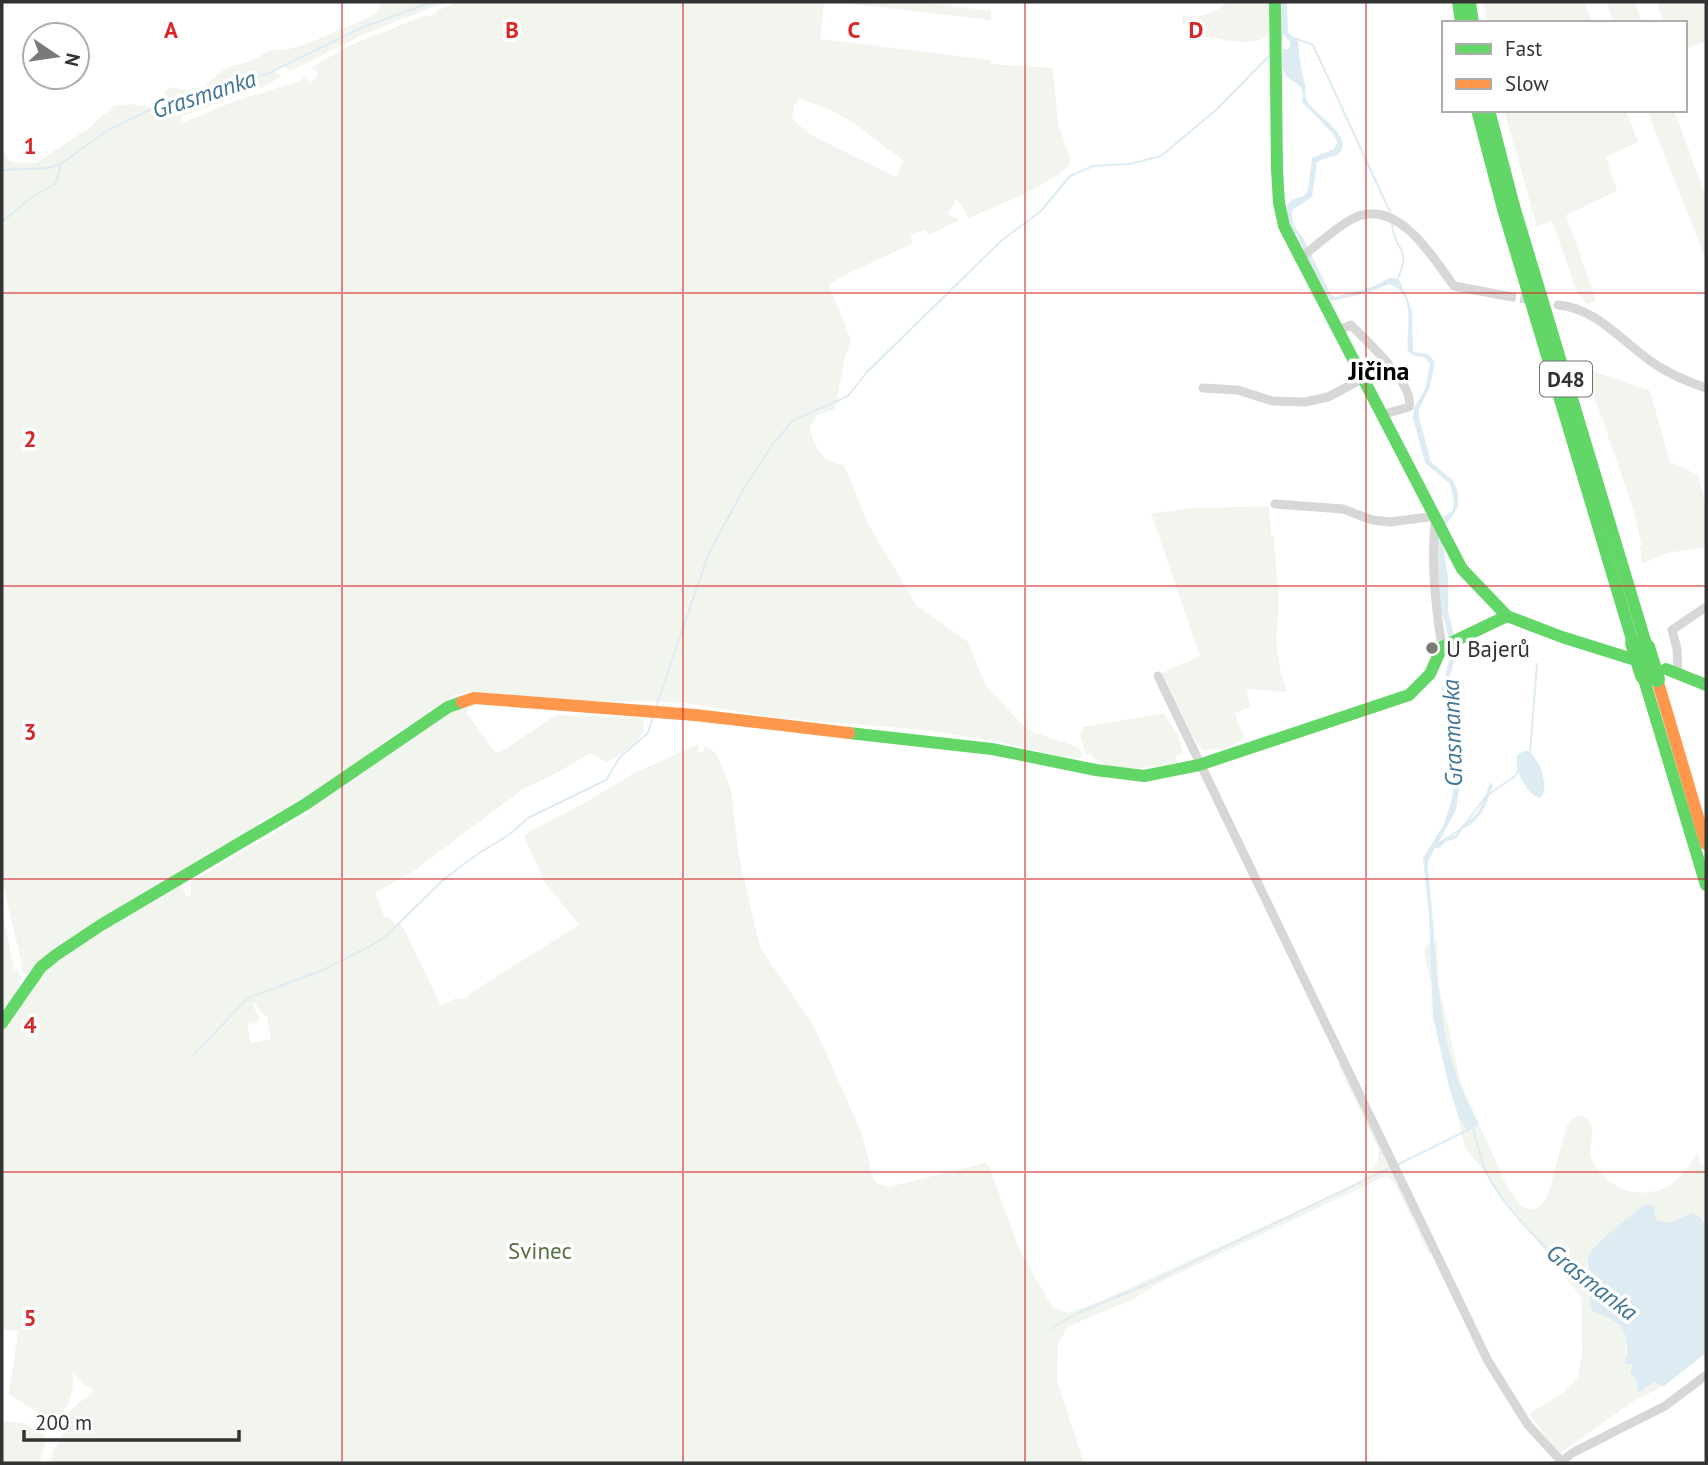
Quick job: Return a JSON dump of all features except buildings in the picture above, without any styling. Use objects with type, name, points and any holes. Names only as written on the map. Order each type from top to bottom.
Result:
[{"type":"main road","points":[[1275,2],[1279,203],[1284,226],[1305,255],[1337,331],[1462,569],[1507,615],[1562,637],[1653,664],[1706,685]]},
{"type":"main road","points":[[1458,2],[1461,21]]},
{"type":"main road","points":[[1470,2],[1473,21]]},
{"type":"main road","name":"D48","points":[[1478,112],[1503,209],[1653,664],[1706,885]]},
{"type":"main road","name":"D48","points":[[1490,112],[1514,206],[1706,845]]},
{"type":"main road","points":[[2,1023],[41,967],[56,955],[101,925],[306,804],[448,707],[474,698],[655,712],[992,749],[1096,770],[1144,776],[1199,765],[1409,695],[1430,678],[1447,644],[1507,615]]},
{"type":"street","points":[[1305,255],[1352,219],[1365,214],[1392,220],[1412,231],[1454,286],[1507,296]]},
{"type":"street","points":[[1558,305],[1572,307],[1600,321],[1660,368],[1706,388]]},
{"type":"street","points":[[1337,331],[1351,325],[1390,367],[1407,390],[1409,407],[1381,415]]},
{"type":"street","points":[[1203,388],[1238,390],[1272,401],[1304,402],[1328,397],[1362,379]]},
{"type":"street","points":[[1275,504],[1343,509],[1373,520],[1390,522],[1440,523],[1432,544],[1437,613],[1447,644]]},
{"type":"street","points":[[1653,664],[1677,649],[1672,630],[1706,607]]},
{"type":"street","points":[[1158,676],[1488,1361],[1528,1425],[1563,1462],[1574,1452],[1665,1406],[1706,1375]]},
{"type":"green space","name":"Svinec","points":[[383,2],[446,2],[364,34],[291,71],[282,66],[271,70],[282,76],[263,87],[182,116],[180,124],[235,101],[300,81],[305,76],[311,82],[318,72],[310,68],[351,45],[426,15],[431,17],[436,11],[460,2],[824,2],[820,39],[991,60],[991,64],[1053,68],[1058,124],[1071,160],[1066,168],[1042,184],[969,218],[957,199],[947,214],[959,220],[929,235],[925,230],[911,234],[912,244],[844,275],[829,285],[851,340],[835,409],[817,415],[810,427],[820,453],[836,464],[844,465],[868,524],[917,606],[968,642],[986,686],[1021,723],[1033,732],[1078,747],[1083,757],[1060,756],[1000,742],[926,730],[778,718],[679,702],[585,701],[470,692],[456,694],[371,750],[377,759],[444,715],[475,703],[466,712],[495,752],[499,753],[556,715],[642,718],[644,725],[634,743],[610,761],[605,762],[591,753],[523,789],[412,872],[375,893],[384,916],[389,917],[395,925],[402,925],[441,1006],[454,999],[467,998],[469,994],[579,925],[544,881],[524,836],[634,773],[699,744],[697,752],[703,753],[704,747],[707,747],[716,753],[731,790],[739,856],[760,948],[814,1026],[863,1138],[873,1178],[878,1184],[889,1187],[985,1163],[989,1166],[1019,1249],[1053,1307],[1068,1313],[1103,1300],[1352,1186],[1367,1175],[1377,1162],[1379,1150],[1337,1063],[1341,1060],[1431,1251],[1429,1254],[1395,1184],[1388,1177],[1384,1177],[1160,1282],[1134,1299],[1069,1326],[1058,1342],[1057,1381],[1084,1463],[51,1462],[53,1450],[72,1420],[67,1416],[92,1393],[92,1388],[83,1384],[73,1373],[70,1399],[55,1420],[48,1419],[9,1394],[18,1331],[2,1329],[2,1030],[55,959],[180,884],[187,897],[191,896],[191,882],[310,812],[305,798],[257,823],[258,828],[25,974],[21,969],[2,880],[2,149],[10,162],[36,163],[89,128],[114,106],[129,104],[150,107],[159,103],[166,90],[174,87],[184,90],[203,87],[226,68],[254,60],[270,50],[286,50],[312,42],[375,13]],"holes":[[[800,99],[829,109],[854,123],[904,161],[896,177],[811,135],[792,119],[794,105]],[[254,1002],[268,1017],[271,1039],[251,1043],[247,1024],[257,1023],[259,1017],[252,1004]]]},
{"type":"green space","points":[[836,2],[921,2],[991,11],[991,20]]},
{"type":"green space","points":[[1227,2],[1269,2],[1270,23],[1267,35],[1253,41],[1230,41],[1188,33],[1189,25],[1182,24],[1183,15],[1206,14]]},
{"type":"green space","points":[[1484,2],[1584,2],[1591,21],[1486,21]]},
{"type":"green space","points":[[1606,2],[1635,2],[1641,21],[1613,21]]},
{"type":"green space","points":[[1657,2],[1706,2],[1706,41],[1687,48],[1687,21],[1663,21]]},
{"type":"green space","points":[[1505,112],[1627,112],[1638,142],[1606,157],[1617,191],[1566,215],[1596,301],[1587,304],[1578,294],[1551,221],[1537,227]]},
{"type":"green space","points":[[1648,112],[1675,112],[1706,197],[1706,260]]},
{"type":"green space","points":[[1587,369],[1650,391],[1670,462],[1698,475],[1706,508],[1706,547],[1667,553],[1642,564],[1642,546],[1633,508]]},
{"type":"green space","points":[[1269,506],[1279,609],[1276,640],[1287,692],[1246,689],[1251,707],[1235,713],[1244,739],[1227,747],[1204,751],[1197,745],[1162,673],[1200,656],[1151,513],[1177,509]]},
{"type":"green space","points":[[1164,713],[1178,735],[1183,752],[1176,756],[1177,763],[1144,768],[1118,768],[1097,760],[1090,753],[1086,755],[1080,736],[1083,727]]},
{"type":"green space","points":[[2,907],[14,971],[16,968],[21,978],[15,1000],[2,1017]]},
{"type":"green space","points":[[1437,941],[1438,983],[1461,1083],[1507,1187],[1521,1206],[1528,1209],[1538,1208],[1544,1203],[1566,1128],[1577,1116],[1587,1119],[1592,1128],[1590,1155],[1598,1170],[1606,1179],[1625,1190],[1648,1192],[1670,1185],[1689,1167],[1697,1153],[1700,1163],[1706,1167],[1706,1225],[1700,1217],[1668,1223],[1656,1220],[1654,1207],[1644,1205],[1603,1239],[1587,1266],[1594,1276],[1590,1292],[1593,1313],[1612,1319],[1621,1328],[1627,1338],[1625,1346],[1632,1369],[1664,1386],[1635,1400],[1559,1454],[1529,1414],[1561,1394],[1578,1377],[1582,1352],[1581,1297],[1464,1146],[1424,951],[1427,944]]},
{"type":"green space","points":[[2,1421],[24,1423],[47,1437],[40,1463],[2,1463]]},
{"type":"water","points":[[1282,2],[1287,2],[1288,33],[1298,41],[1306,98],[1337,131],[1343,145],[1339,153],[1317,162],[1312,197],[1292,210],[1294,224],[1334,297],[1372,287],[1391,277],[1400,281],[1412,310],[1413,352],[1428,354],[1435,362],[1430,387],[1419,409],[1431,462],[1453,480],[1458,492],[1458,507],[1446,525],[1442,539],[1448,578],[1448,611],[1458,649],[1448,682],[1449,708],[1457,729],[1462,770],[1456,810],[1437,845],[1443,839],[1456,835],[1462,825],[1473,818],[1484,801],[1490,782],[1493,785],[1474,822],[1463,828],[1457,838],[1435,848],[1428,861],[1428,870],[1445,1033],[1464,1094],[1479,1124],[1467,1130],[1458,1115],[1449,1087],[1433,1017],[1429,916],[1423,858],[1444,824],[1452,799],[1455,776],[1455,753],[1442,689],[1452,648],[1440,606],[1436,542],[1444,517],[1453,510],[1454,501],[1450,484],[1425,463],[1413,418],[1414,408],[1425,389],[1430,364],[1426,358],[1408,351],[1408,313],[1404,296],[1389,284],[1368,293],[1331,301],[1324,295],[1289,221],[1287,205],[1293,199],[1304,196],[1308,190],[1312,158],[1334,149],[1337,142],[1334,135],[1302,102],[1300,86],[1284,72],[1283,49],[1289,49],[1290,42],[1283,34],[1281,45]]},
{"type":"water","points":[[1526,750],[1535,758],[1541,770],[1544,789],[1540,798],[1530,792],[1519,774],[1517,755]]},
{"type":"water","points":[[1648,1204],[1654,1207],[1656,1220],[1668,1223],[1691,1213],[1700,1217],[1706,1225],[1706,1353],[1664,1386],[1653,1382],[1640,1392],[1637,1390],[1637,1380],[1630,1373],[1632,1365],[1626,1363],[1628,1355],[1624,1332],[1608,1317],[1592,1310],[1590,1304],[1594,1276],[1587,1261],[1606,1236]]},
{"type":"waterway","name":"Grasmanka","points":[[2,222],[32,197],[55,184],[62,163],[108,130],[164,103],[198,91],[267,74],[363,27],[433,2]]},
{"type":"waterway","points":[[1294,38],[1313,45],[1390,212]]},
{"type":"waterway","points":[[656,707],[708,555],[743,490],[774,442],[794,420],[848,396],[867,372],[1001,241],[1041,211],[1070,176],[1093,166],[1130,164],[1161,156],[1216,110],[1269,56]]},
{"type":"waterway","points":[[2,170],[49,168],[62,163]]},
{"type":"waterway","points":[[1392,224],[1393,234],[1403,254],[1397,281]]},
{"type":"waterway","points":[[1530,753],[1537,664]]},
{"type":"waterway","points":[[194,1054],[248,998],[323,970],[372,945],[385,937],[444,879],[509,835],[528,818],[606,780],[620,757],[648,733],[653,716]]},
{"type":"waterway","points":[[1465,825],[1486,796],[1514,777],[1519,770]]},
{"type":"waterway","points":[[1436,845],[1461,829]]},
{"type":"waterway","points":[[1399,1164],[1472,1128]]},
{"type":"waterway","name":"Grasmanka","points":[[1473,1128],[1486,1171],[1505,1202],[1548,1250],[1592,1289]]},
{"type":"waterway","points":[[1050,1329],[1078,1313],[1145,1285],[1390,1168]]},
{"type":"tunnel","points":[[1507,296],[1532,300]]},
{"type":"traffic: fast","points":[[1275,2],[1277,170],[1279,203],[1284,226],[1462,569],[1507,616],[1562,637],[1645,663]]},
{"type":"traffic: fast","points":[[1458,2],[1461,21]]},
{"type":"traffic: fast","points":[[1470,2],[1473,21]]},
{"type":"traffic: fast","points":[[1478,112],[1503,209],[1633,643]]},
{"type":"traffic: fast","points":[[1490,112],[1514,206],[1647,647]]},
{"type":"traffic: fast","points":[[849,733],[992,749],[1096,770],[1144,776],[1199,765],[1409,695],[1430,674],[1442,647],[1507,616]]},
{"type":"traffic: fast","points":[[1633,643],[1643,676]]},
{"type":"traffic: fast","points":[[1647,647],[1657,679]]},
{"type":"traffic: fast","points":[[1666,669],[1706,685]]},
{"type":"traffic: fast","points":[[1643,676],[1706,885]]},
{"type":"traffic: fast","points":[[2,1023],[41,967],[56,955],[101,925],[306,804],[448,707],[462,702]]},
{"type":"traffic: slow","points":[[1657,679],[1706,844]]},
{"type":"traffic: slow","points":[[462,702],[474,698],[695,715],[849,733]]},
{"type":"place","name":"U Bajerů","points":[[1432,648]]},
{"type":"district","name":"Jičina","points":[[1379,370]]}]
